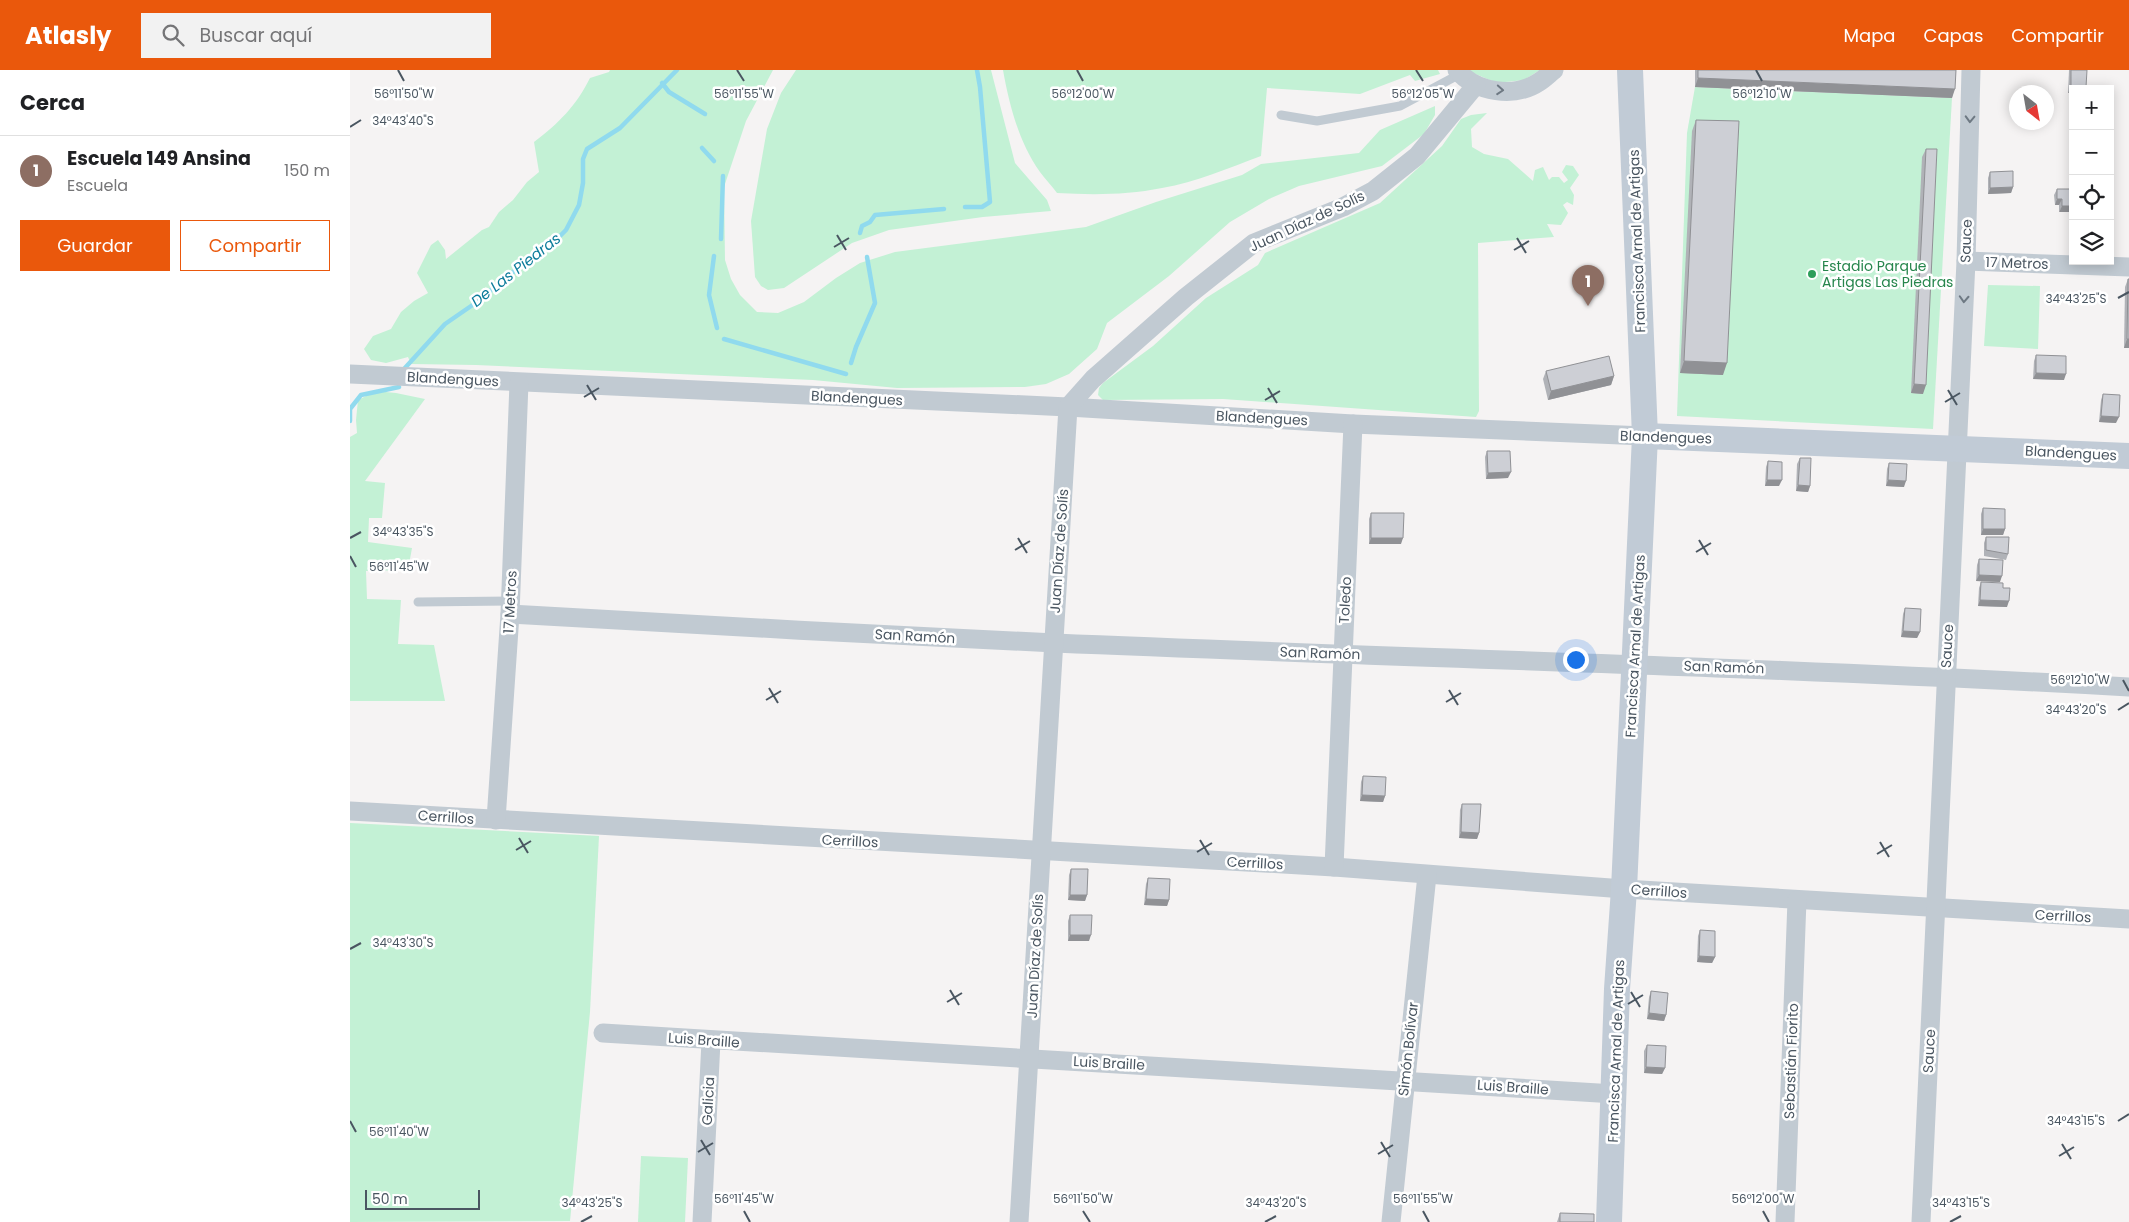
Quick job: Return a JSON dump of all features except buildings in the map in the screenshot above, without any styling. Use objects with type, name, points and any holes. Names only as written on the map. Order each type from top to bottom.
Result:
[{"type":"street","points":[[1459,72],[1476,85],[1496,91],[1518,91],[1538,83],[1554,70]]},
{"type":"street","name":"Francisca Arnal de Artigas","points":[[1609,1222],[1615,1094],[1617,989],[1624,889],[1645,436],[1630,70]]},
{"type":"street","name":"Sauce","points":[[1922,1222],[1966,261],[1971,70]]},
{"type":"street","name":"Juan Díaz de Solís","points":[[1019,1222],[1068,407],[1093,379],[1186,297],[1254,242],[1343,208],[1372,191],[1417,156],[1476,85]]},
{"type":"street","name":"17 Metros","points":[[1966,261],[2129,267]]},
{"type":"street","name":"Blandengues","points":[[350,374],[1068,407],[1353,424],[2129,456]]},
{"type":"street","name":"17 Metros","points":[[496,820],[510,608],[519,383]]},
{"type":"street","name":"Toledo","points":[[1334,867],[1353,424]]},
{"type":"street","name":"San Ramón","points":[[510,608],[1053,643],[1946,677],[2129,688]]},
{"type":"street","name":"Cerrillos","points":[[350,811],[1040,852],[1334,867],[1624,889],[2129,920]]},
{"type":"street","name":"Simón Bolívar","points":[[1391,1222],[1427,875]]},
{"type":"street","name":"Sebastián Fiorito","points":[[1785,1222],[1798,900]]},
{"type":"street","name":"Luis Braille","points":[[603,1033],[1615,1094]]},
{"type":"street","name":"Galicia","points":[[702,1222],[711,1041]]},
{"type":"lane","points":[[1281,116],[1317,122],[1400,106],[1459,72]]},
{"type":"lane","points":[[418,602],[510,608]]},
{"type":"green space","points":[[610,70],[773,70],[746,121],[724,187],[725,260],[731,279],[740,295],[757,312],[778,313],[804,302],[860,263],[895,252],[1086,227],[1156,202],[1242,175],[1261,164],[1359,153],[1380,130],[1435,106],[1435,115],[1424,134],[1382,166],[1299,186],[1269,199],[1230,222],[1169,276],[1107,323],[1097,349],[1069,374],[1046,384],[1025,387],[897,388],[813,380],[476,365],[411,364],[408,357],[386,363],[371,360],[364,349],[373,336],[391,329],[401,312],[414,301],[428,293],[417,273],[431,245],[438,240],[445,250],[446,259],[482,230],[489,227],[499,212],[539,172],[534,142],[566,113],[579,97],[590,78]]},
{"type":"green space","points":[[796,70],[991,70],[1015,163],[1047,200],[1051,211],[983,217],[889,230],[852,243],[784,288],[768,290],[761,286],[755,277],[751,221],[767,129],[781,93]]},
{"type":"green space","points":[[1003,70],[1438,70],[1440,74],[1415,81],[1410,75],[1360,94],[1267,88],[1261,156],[1175,185],[1136,192],[1084,194],[1057,193],[1042,175],[1026,149],[1016,123]]},
{"type":"green space","points":[[1466,70],[1540,70],[1524,80],[1497,83]]},
{"type":"green space","name":"Estadio Parque Artigas Las Piedras","points":[[1695,87],[1952,98],[1933,429],[1677,416],[1687,133]]},
{"type":"green space","points":[[1487,113],[1471,129],[1472,147],[1484,154],[1508,159],[1533,181],[1535,170],[1543,167],[1549,180],[1552,177],[1559,177],[1564,183],[1568,180],[1562,172],[1566,165],[1573,166],[1579,175],[1570,188],[1574,195],[1573,205],[1567,202],[1563,205],[1568,213],[1561,225],[1547,224],[1554,237],[1478,243],[1479,411],[1476,417],[1223,399],[1103,400],[1098,395],[1099,388],[1103,383],[1153,346],[1206,298],[1258,265],[1265,253],[1380,203],[1442,146],[1461,119],[1471,115]]},
{"type":"green space","points":[[1988,285],[2040,286],[2038,349],[1984,346]]},
{"type":"green space","points":[[376,391],[425,399],[365,481],[385,483],[382,518],[369,518],[368,542],[412,548],[408,570],[366,571],[367,599],[401,600],[398,644],[434,645],[445,701],[350,701],[350,437],[357,433],[358,400]]},
{"type":"green space","points":[[350,823],[599,836],[590,1012],[570,1221],[350,1222]]},
{"type":"green space","points":[[641,1156],[688,1158],[685,1222],[638,1222]]},
{"type":"waterway","name":"De Las Piedras","points":[[404,369],[445,324],[474,304],[539,251],[552,244],[566,230],[579,205],[583,183],[583,159],[587,149],[620,128],[677,70]]},
{"type":"waterway","points":[[965,207],[982,207],[990,202],[977,70]]},
{"type":"waterway","points":[[662,83],[669,92],[705,114]]},
{"type":"waterway","points":[[702,148],[714,161]]},
{"type":"waterway","points":[[721,239],[723,176]]},
{"type":"waterway","points":[[860,233],[862,226],[870,222],[875,215],[944,209]]},
{"type":"waterway","points":[[714,256],[709,295],[717,328]]},
{"type":"waterway","points":[[851,363],[875,303],[867,257]]},
{"type":"waterway","points":[[724,339],[846,374]]},
{"type":"waterway","name":"De Las Piedras","points":[[350,421],[350,409],[361,395],[399,387]]},
{"type":"place","name":"Estadio Parque Artigas Las Piedras","points":[[1812,274]]},
{"type":"place","name":"Escuela 149 Ansina","points":[[1588,306]]}]
